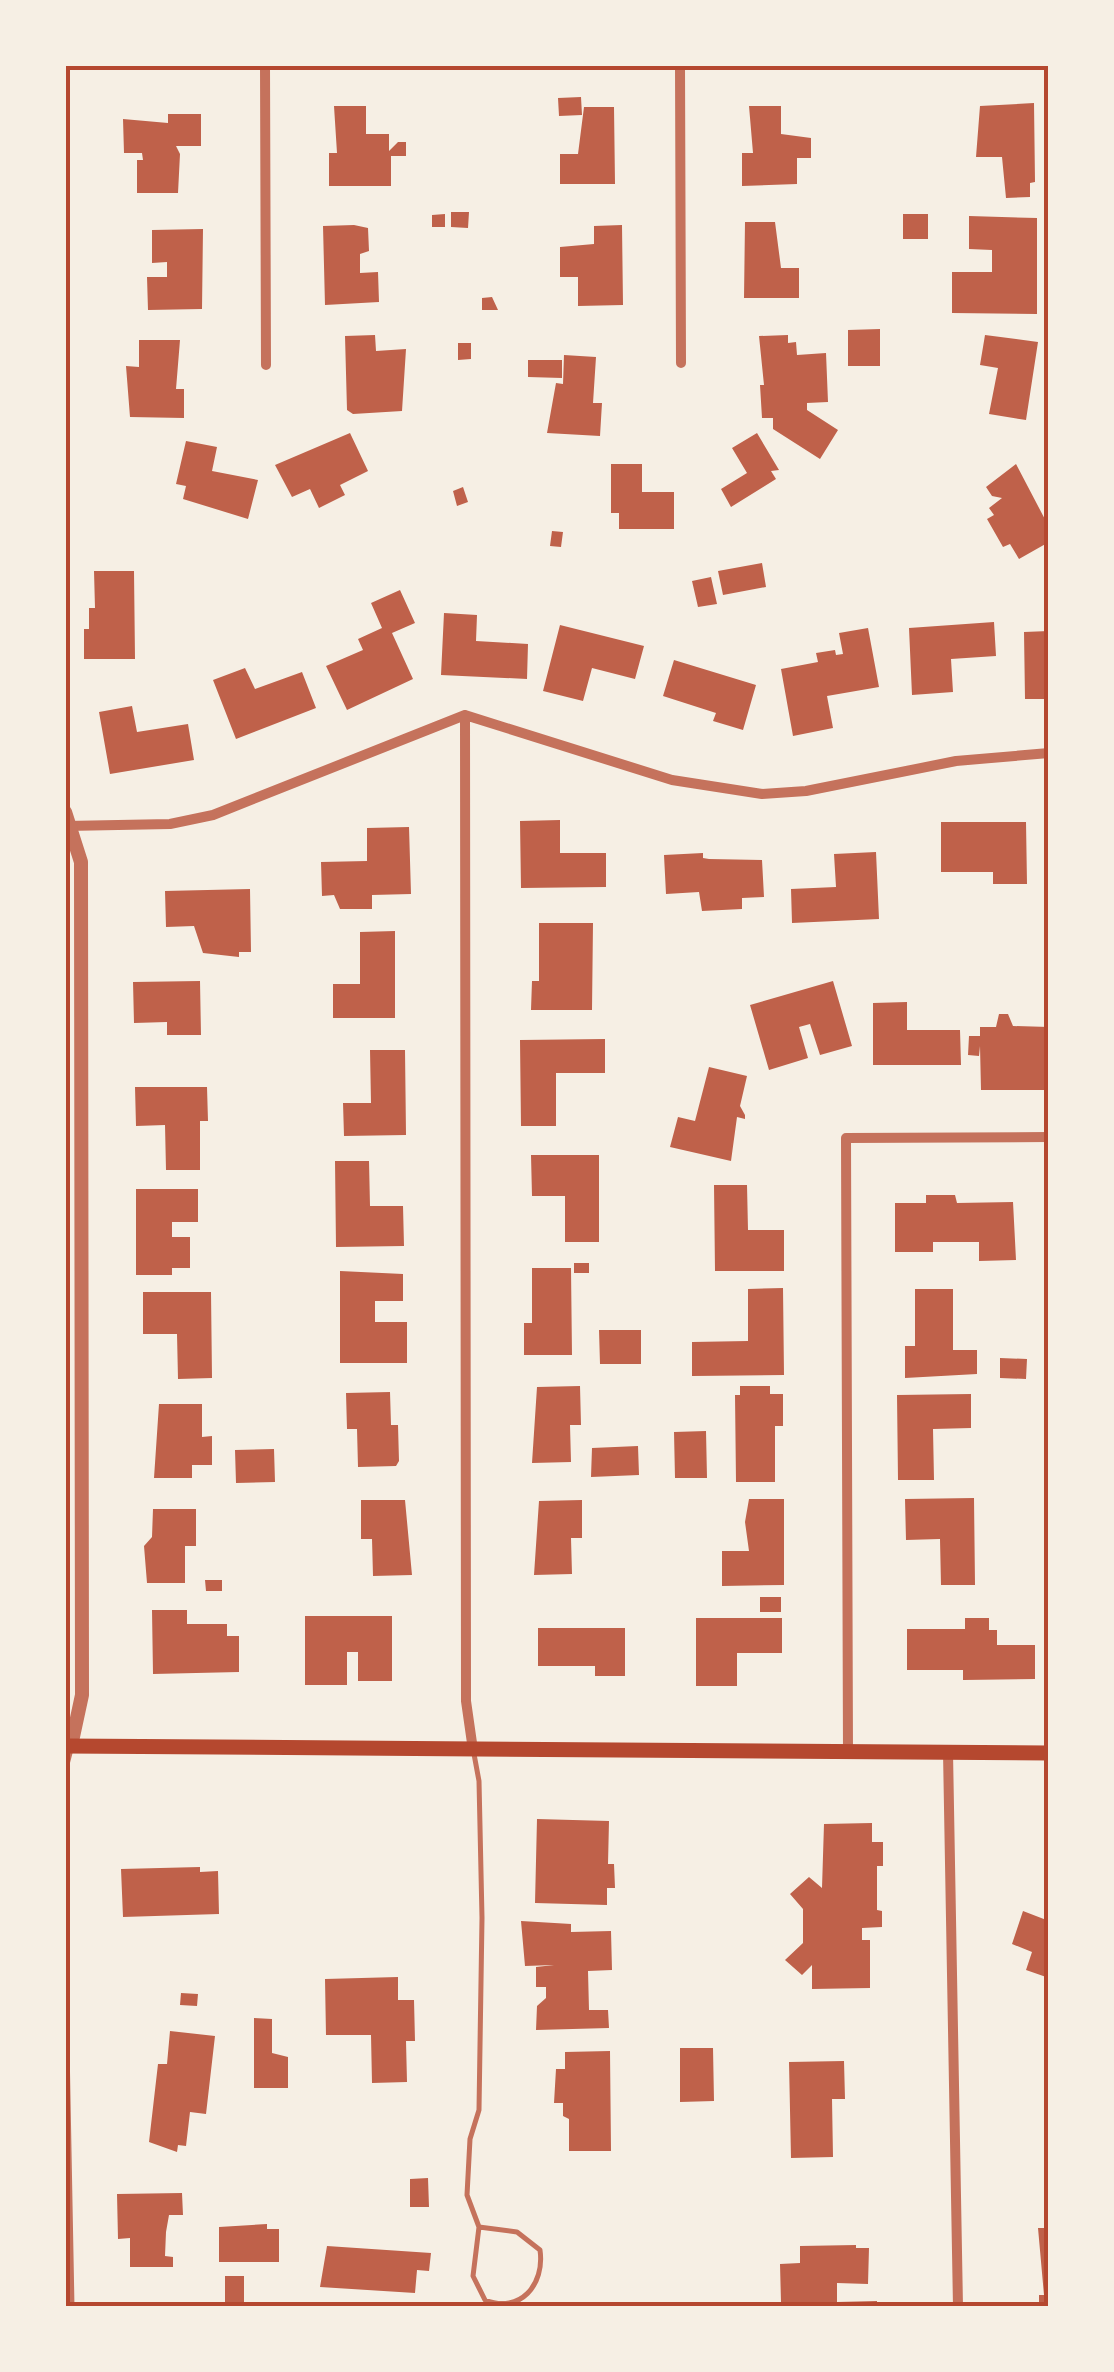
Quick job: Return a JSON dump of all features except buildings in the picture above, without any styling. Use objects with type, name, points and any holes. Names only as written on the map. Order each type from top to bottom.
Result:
[{"type":"main road","points":[[68,1746],[1049,1753]]},
{"type":"street","points":[[265,65],[266,365]]},
{"type":"street","points":[[680,65],[682,363]]},
{"type":"street","points":[[465,715],[466,1701],[473,1750]]},
{"type":"street","points":[[68,1746],[82,1695],[81,862],[66,821],[170,824],[213,815],[465,715],[672,780],[762,794],[806,791],[956,760],[1049,753]]},
{"type":"street","points":[[848,1753],[846,1138],[1049,1137]]},
{"type":"street","points":[[948,1752],[958,2307]]},
{"type":"lane","points":[[65,1772],[68,1746]]},
{"type":"lane","points":[[473,1750],[479,1781],[481,1898],[479,2110],[470,2139],[467,2195],[479,2227],[473,2259],[476,2288],[485,2300],[499,2306],[517,2302],[537,2282],[542,2268],[540,2250],[517,2232],[479,2227]]},
{"type":"lane","points":[[65,1940],[72,2307]]}]
